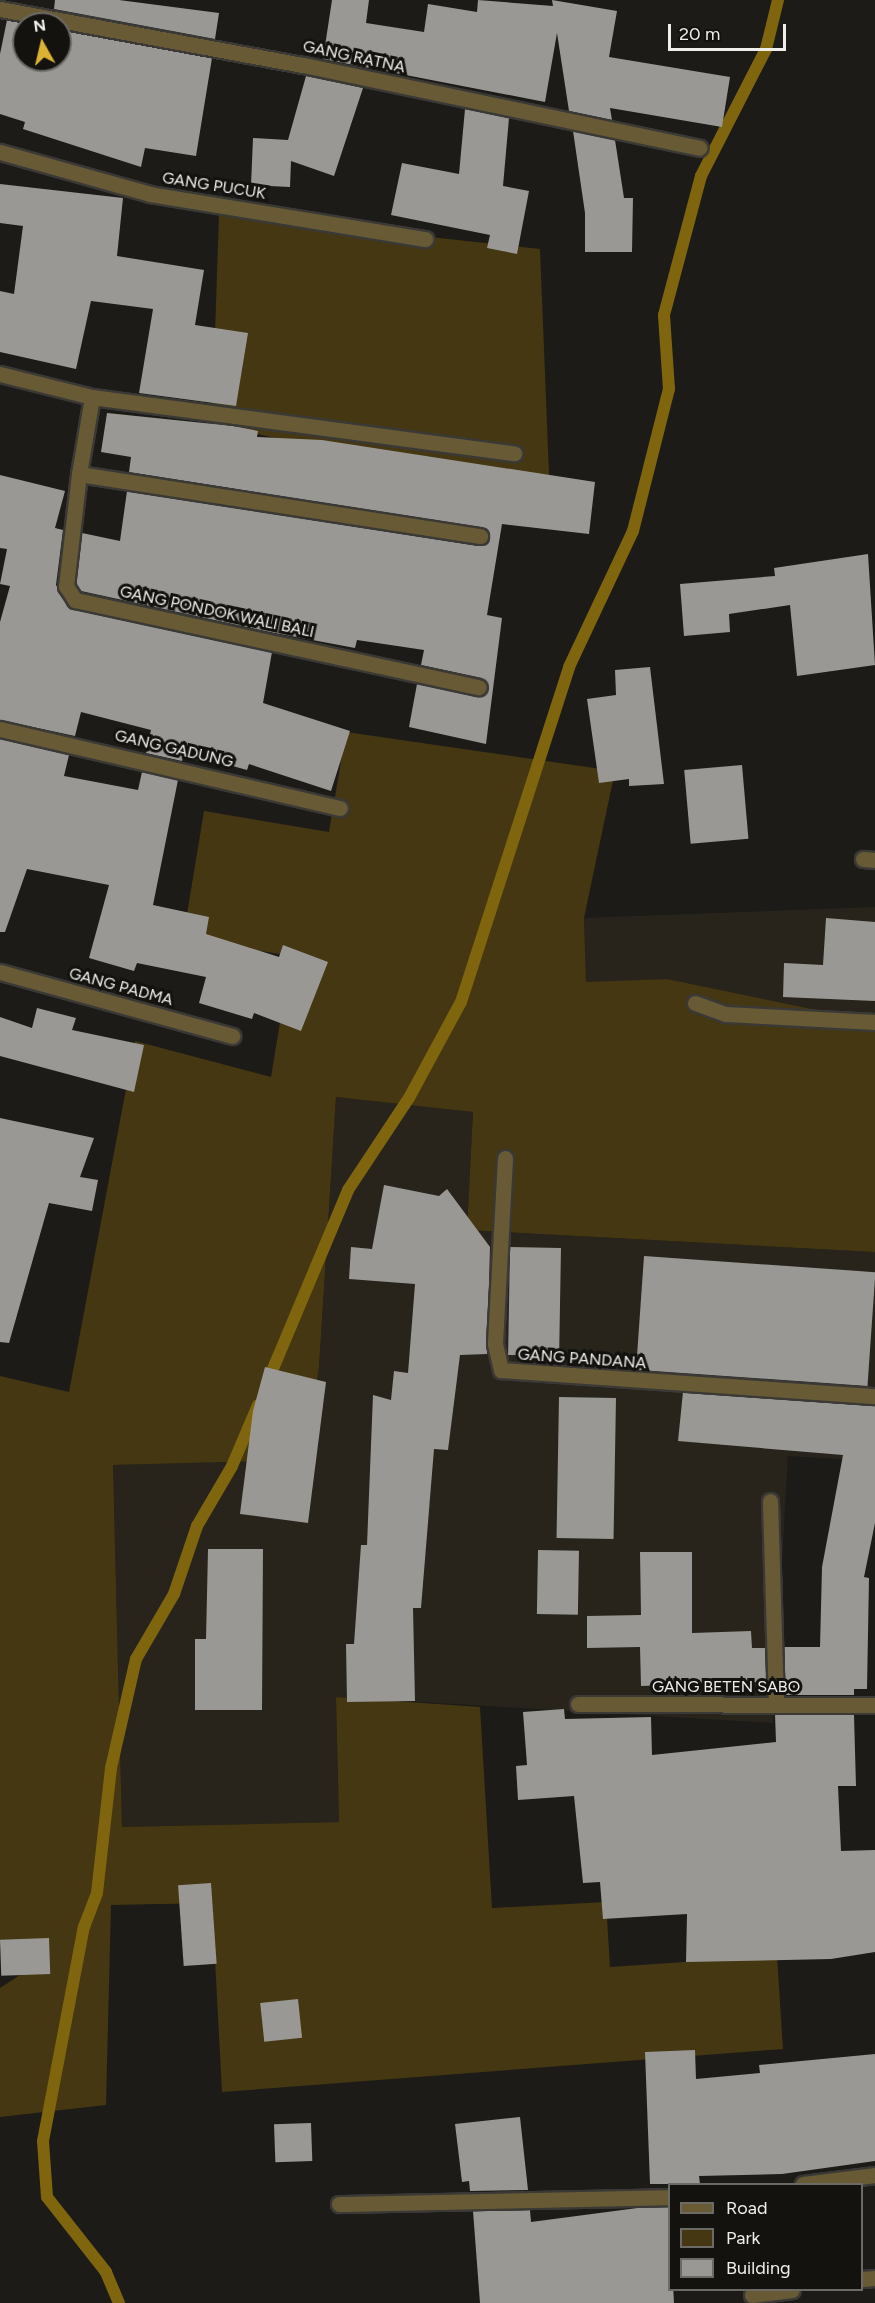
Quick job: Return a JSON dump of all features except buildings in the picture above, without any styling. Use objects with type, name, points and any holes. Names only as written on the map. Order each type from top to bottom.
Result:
[{"type":"street","name":"GANG RATNA","points":[[0,9],[303,65],[699,148]]},
{"type":"street","name":"GANG PUCUK","points":[[0,152],[150,194],[425,239]]},
{"type":"street","points":[[0,374],[92,398],[514,453]]},
{"type":"street","name":"GANG PONDOK WALI BALI","points":[[92,398],[79,474],[66,586],[75,600],[479,687]]},
{"type":"street","points":[[79,474],[480,536]]},
{"type":"street","name":"GANG GADUNG","points":[[0,729],[339,808]]},
{"type":"street","name":"GANG PADMA","points":[[0,972],[232,1036]]},
{"type":"street","points":[[695,1003],[726,1014],[875,1022]]},
{"type":"street","name":"GANG PANDANA","points":[[505,1158],[495,1344],[501,1370],[875,1396]]},
{"type":"street","points":[[770,1501],[776,1705]]},
{"type":"street","name":"GANG BETEN SABO","points":[[578,1704],[875,1705]]},
{"type":"street","points":[[811,2183],[875,2175]]},
{"type":"street","points":[[339,2204],[668,2197]]},
{"type":"street","points":[[752,2295],[779,2291]]},
{"type":"shaded area","points":[[875,907],[875,1022],[667,979],[586,983],[584,918]]},
{"type":"shaded area","points":[[336,1097],[473,1112],[467,1230],[875,1252],[875,1461],[788,1456],[773,1723],[336,1697],[339,1822],[122,1827],[113,1465],[305,1460],[319,1367]]},
{"type":"green space","points":[[219,214],[540,249],[550,498],[212,424]]},
{"type":"green space","points":[[346,732],[615,771],[584,918],[586,982],[667,979],[875,1022],[875,1252],[467,1230],[473,1112],[336,1097],[319,1367],[305,1460],[113,1465],[122,1827],[339,1822],[336,1697],[480,1707],[492,1908],[606,1902],[610,1967],[777,1956],[783,2049],[222,2092],[212,1903],[111,1905],[106,2105],[0,2117],[0,1988],[20,1975],[0,1944],[0,1376],[69,1392],[135,1041],[271,1077],[291,956],[183,938],[204,811],[329,832]]},
{"type":"waterway","points":[[267,1383],[348,1190],[409,1098],[461,1002],[569,667],[633,531],[669,389],[664,315],[701,176],[766,49],[778,0]]},
{"type":"waterway","points":[[119,2303],[106,2272],[47,2197],[43,2141],[84,1927],[97,1893],[111,1768],[136,1659],[174,1594],[197,1526],[232,1466],[258,1405]]}]
